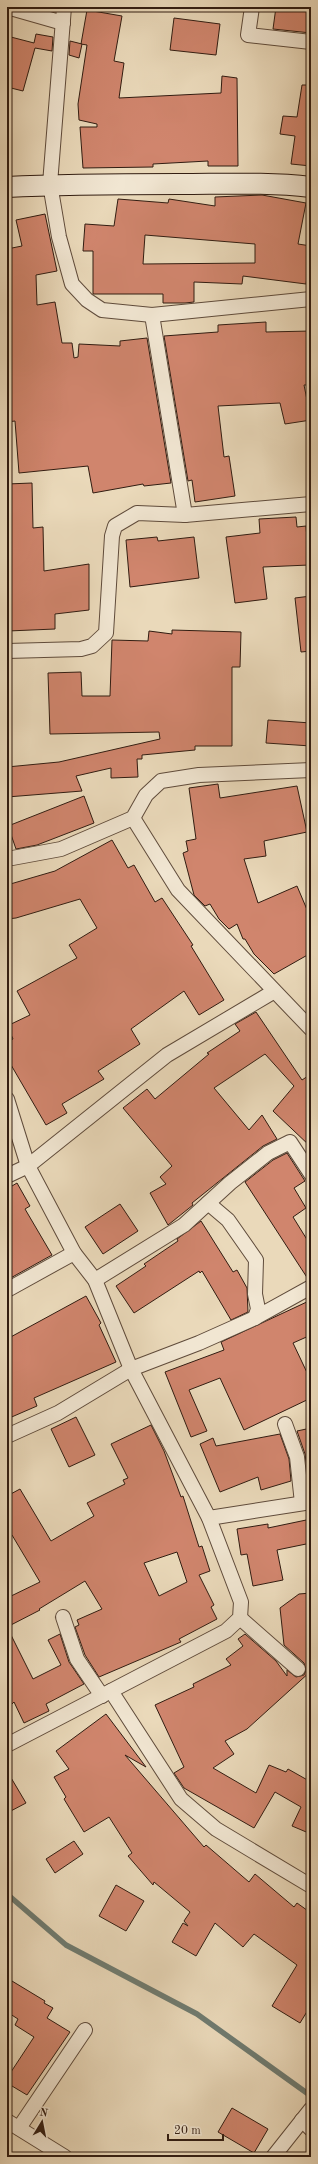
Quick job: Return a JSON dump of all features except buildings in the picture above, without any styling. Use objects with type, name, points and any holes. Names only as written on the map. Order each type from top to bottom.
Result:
[{"type":"street","points":[[7,7],[63,23]]},
{"type":"street","points":[[64,7],[50,184],[59,237],[72,284],[87,300],[102,310],[152,315],[311,299]]},
{"type":"street","points":[[252,7],[248,35],[311,42]]},
{"type":"street","points":[[7,186],[50,184],[223,184],[293,185],[311,187]]},
{"type":"street","points":[[152,315],[185,515]]},
{"type":"street","points":[[7,651],[81,649],[92,646],[106,633],[112,536],[116,526],[137,513],[185,515],[311,504]]},
{"type":"street","points":[[7,859],[61,849],[133,818],[146,795],[161,781],[199,775],[311,770]]},
{"type":"street","points":[[133,818],[178,890],[273,992],[311,1029]]},
{"type":"street","points":[[7,1176],[28,1166],[168,1054],[273,992]]},
{"type":"street","points":[[7,1099],[28,1166],[74,1253],[95,1280],[131,1369],[209,1518],[241,1602],[240,1618],[226,1631],[7,1745]]},
{"type":"street","points":[[95,1280],[184,1225],[230,1183],[268,1153],[290,1142],[311,1174]]},
{"type":"street","points":[[208,1203],[228,1220],[256,1260],[255,1294],[258,1309],[255,1318]]},
{"type":"street","points":[[7,1290],[74,1253]]},
{"type":"street","points":[[7,1436],[58,1413],[131,1369],[199,1344],[255,1318],[311,1287]]},
{"type":"street","points":[[209,1518],[307,1503],[297,1457],[285,1424]]},
{"type":"street","points":[[63,1617],[77,1658],[107,1694],[180,1799],[216,1829],[311,1886]]},
{"type":"street","points":[[240,1618],[298,1669]]},
{"type":"street","points":[[65,2157],[13,2125],[85,2030]]},
{"type":"street","points":[[272,2157],[306,2124],[311,2109]]},
{"type":"waterway","points":[[7,1894],[66,1945],[197,2014],[311,2096]]}]
